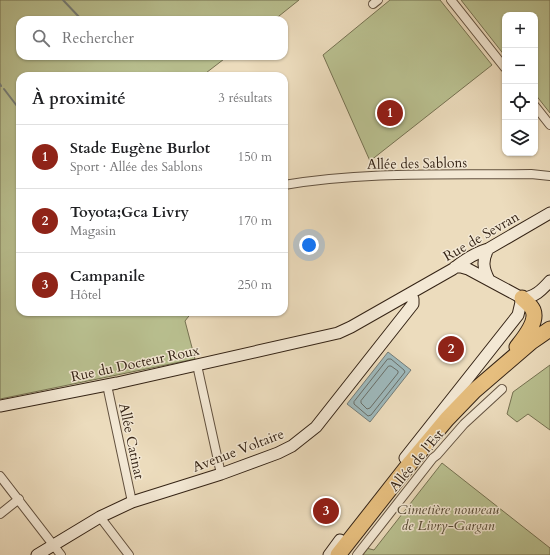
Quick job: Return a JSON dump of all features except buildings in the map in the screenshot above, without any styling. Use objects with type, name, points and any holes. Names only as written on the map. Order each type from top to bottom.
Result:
[{"type":"highway","points":[[496,372],[504,359],[517,348],[532,324],[535,315],[532,308],[522,298]]},
{"type":"highway","points":[[338,555],[411,462],[474,391],[531,342],[550,329]]},
{"type":"highway","points":[[347,555],[416,468],[464,411],[503,376],[550,339]]},
{"type":"street","points":[[451,0],[502,64]]},
{"type":"street","points":[[538,110],[550,125]]},
{"type":"street","name":"Allée des Sablons","points":[[288,184],[376,176],[531,174],[550,176]]},
{"type":"street","name":"Rue de Sevran","points":[[409,294],[455,268],[460,263],[488,249],[550,213]]},
{"type":"street","points":[[488,249],[483,261],[483,269],[489,280]]},
{"type":"street","points":[[455,268],[461,267],[468,269],[522,298],[528,298],[535,294],[550,281]]},
{"type":"street","name":"Rue du Docteur Roux","points":[[0,406],[107,385],[338,333],[409,294]]},
{"type":"street","name":"Avenue Voltaire","points":[[37,555],[100,517],[132,502],[220,474],[278,453],[292,446],[316,427],[413,304],[413,299],[409,294]]},
{"type":"street","points":[[329,555],[518,315],[522,298]]},
{"type":"street","points":[[197,365],[220,474]]},
{"type":"street","name":"Allée Catinat","points":[[107,385],[132,502]]},
{"type":"street","name":"Allée de l'Est","points":[[357,555],[433,458],[474,414],[502,389]]},
{"type":"street","name":"Rue du Docteur Roux","points":[[0,411],[21,402]]},
{"type":"street","points":[[0,476],[61,555]]},
{"type":"street","points":[[0,514],[19,499]]},
{"type":"street","points":[[100,517],[129,555]]},
{"type":"green space","points":[[0,0],[299,0],[279,16],[16,16],[16,60],[223,60],[207,72],[16,72],[16,316],[189,316],[185,321],[195,359],[0,399]]},
{"type":"green space","points":[[390,0],[440,0],[492,65],[370,161],[323,55]]},
{"type":"green space","points":[[461,0],[550,0],[550,113],[538,98],[538,12],[502,12],[502,52]]},
{"type":"green space","points":[[550,365],[550,430],[528,414],[517,422],[507,414],[513,392]]},
{"type":"green space","name":"Cimetière nouveau de Livry-Gargan","points":[[442,463],[550,548],[550,555],[363,555],[366,548],[374,550]]},
{"type":"water","points":[[388,352],[411,370],[370,422],[347,404]]},
{"type":"waterway","points":[[63,0],[78,16]]},
{"type":"waterway","points":[[4,89],[16,105]]},
{"type":"place","name":"Stade Eugène Burlot","points":[[390,113]]},
{"type":"place","name":"Toyota;Gca Livry","points":[[451,349]]},
{"type":"place","name":"Campanile","points":[[326,511]]}]
